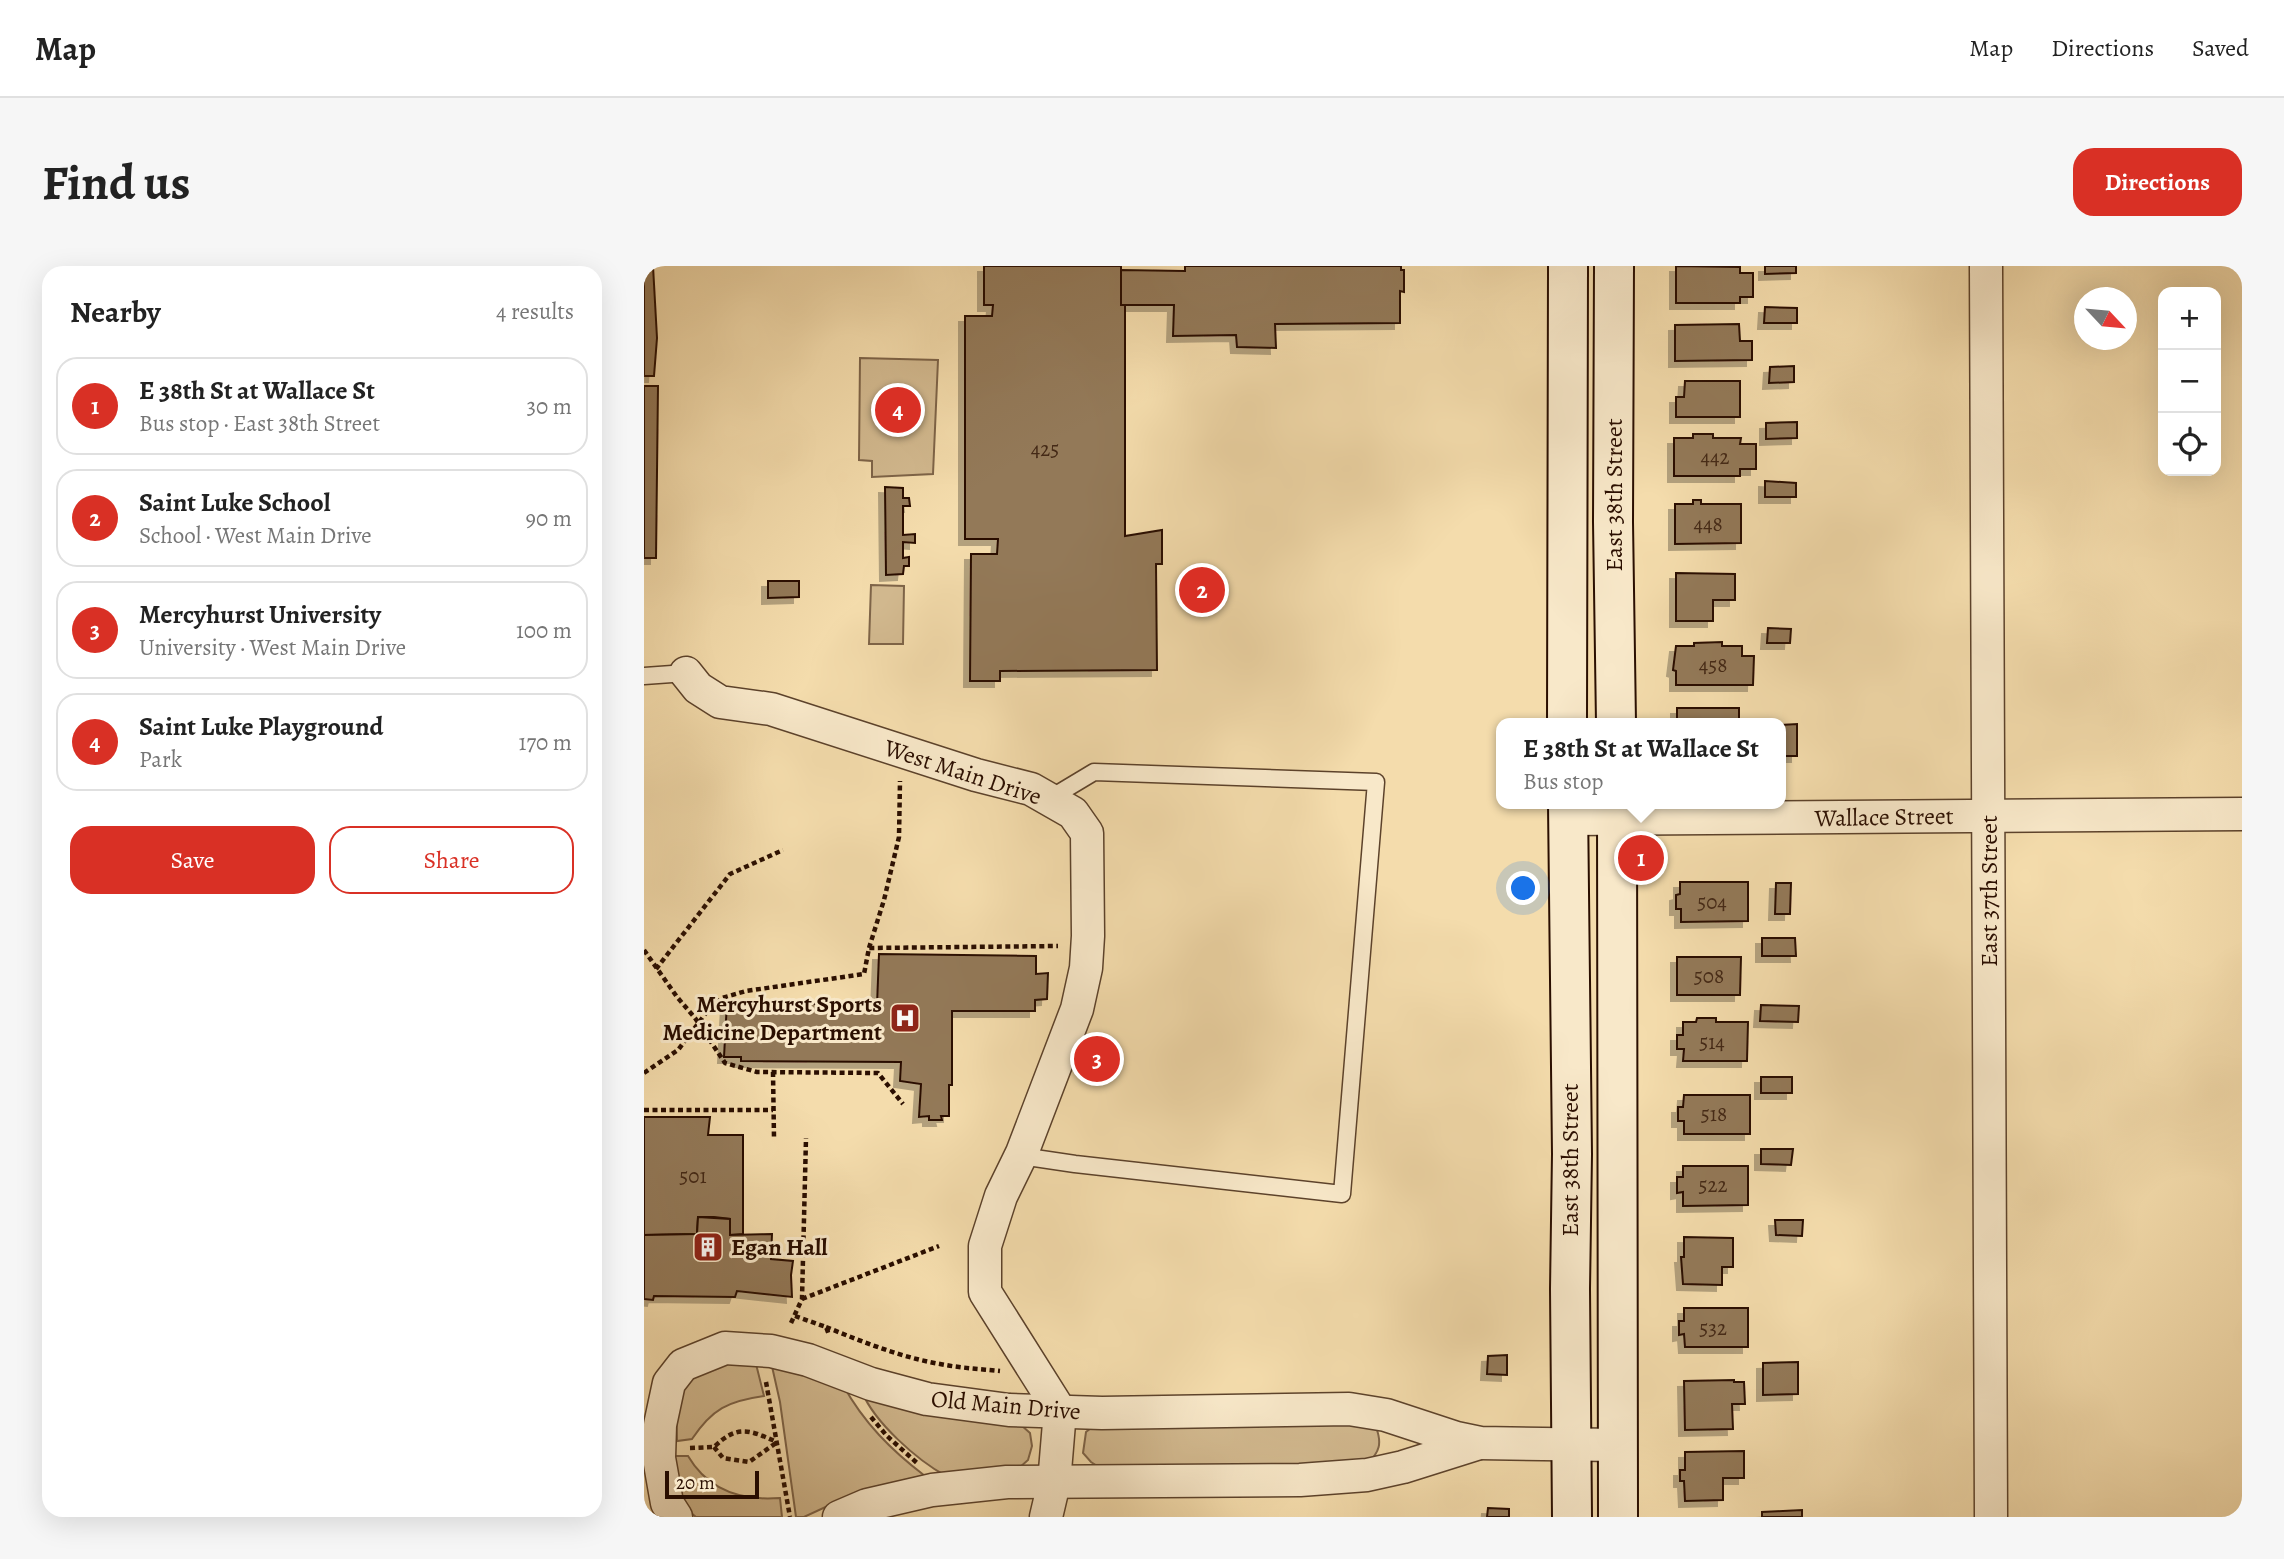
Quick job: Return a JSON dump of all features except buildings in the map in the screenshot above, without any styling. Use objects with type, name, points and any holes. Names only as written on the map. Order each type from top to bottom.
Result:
[{"type":"main road","name":"East 38th Street","points":[[1567,718],[1568,266]]},
{"type":"main road","name":"East 38th Street","points":[[1614,266],[1616,718]]},
{"type":"main road","name":"East 38th Street","points":[[1568,811],[1572,1517]]},
{"type":"main road","name":"East 38th Street","points":[[1617,812],[1618,1517]]},
{"type":"street","name":"East 37th Street","points":[[1986,266],[1991,1517]]},
{"type":"street","name":"West Main Drive","points":[[686,673],[698,688],[720,702],[771,709],[976,775],[1031,789],[1073,813],[1087,833],[1086,968],[1077,1009],[1021,1156],[1001,1196],[985,1246],[985,1292],[1060,1411]]},
{"type":"street","name":"Wallace Street","points":[[1568,811],[1989,817],[2242,814]]},
{"type":"street","name":"Old Main Drive","points":[[669,1513],[659,1458],[660,1425],[669,1383],[683,1364],[725,1348],[771,1351],[808,1360],[927,1399],[1009,1410],[1102,1413],[1349,1409],[1387,1415],[1456,1438],[1480,1443],[1618,1445]]},
{"type":"street","points":[[1045,1517],[1054,1483],[1060,1411]]},
{"type":"street","name":"Old Main Drive","points":[[839,1517],[867,1506],[949,1488],[1007,1482],[1300,1480],[1367,1475],[1403,1467],[1480,1443]]},
{"type":"lane","points":[[644,676],[686,673]]},
{"type":"lane","points":[[1021,1156],[1342,1194],[1376,782],[1094,772],[1049,799]]},
{"type":"path","points":[[644,1073],[678,1050],[709,1009],[722,998],[732,994],[864,974],[900,837],[901,751]]},
{"type":"path","points":[[656,969],[730,874],[783,850]]},
{"type":"path","points":[[869,948],[1087,945]]},
{"type":"path","points":[[644,950],[725,1063],[757,1072],[878,1073],[903,1104]]},
{"type":"path","points":[[772,1072],[774,1138]]},
{"type":"path","points":[[644,1110],[773,1110]]},
{"type":"path","points":[[790,1517],[763,1362],[795,1316],[802,1299],[806,1138]]},
{"type":"path","points":[[802,1299],[939,1246]]},
{"type":"path","points":[[826,1327],[878,1348],[928,1362],[1039,1376]]},
{"type":"path","points":[[845,1374],[864,1408],[887,1436],[906,1455],[949,1488]]},
{"type":"path","points":[[660,1446],[714,1447],[726,1435],[748,1430],[777,1442]]},
{"type":"path","points":[[714,1447],[723,1458],[749,1462],[777,1442]]},
{"type":"shaded area","points":[[860,358],[938,360],[933,474],[872,477],[872,461],[859,460]]},
{"type":"shaded area","points":[[871,585],[904,586],[903,644],[869,644]]},
{"type":"shaded area","points":[[755,1360],[764,1396],[722,1408],[707,1420],[692,1439],[677,1441],[676,1405],[680,1389],[705,1367]]},
{"type":"shaded area","points":[[771,1362],[843,1385],[879,1435],[925,1476],[858,1492],[804,1517],[796,1517],[780,1402]]},
{"type":"shaded area","points":[[862,1392],[1021,1425],[1030,1433],[1032,1446],[1028,1460],[1019,1468],[946,1476],[898,1440],[868,1404]]},
{"type":"shaded area","points":[[1350,1418],[1376,1427],[1379,1447],[1367,1464],[1102,1469],[1083,1453],[1086,1432],[1096,1424]]},
{"type":"shaded area","points":[[675,1456],[688,1456],[705,1477],[727,1491],[752,1497],[780,1498],[782,1517],[696,1517],[684,1505],[677,1490]]},
{"type":"place","name":"Saint Luke Playground","points":[[898,410]]},
{"type":"place","name":"Saint Luke School","points":[[1202,590]]},
{"type":"place","name":"E 38th St at Wallace St","points":[[1641,858]]},
{"type":"place","name":"Mercyhurst Sports Medicine Department","points":[[905,1018]]},
{"type":"place","name":"Mercyhurst University","points":[[1097,1059]]},
{"type":"place","name":"Egan Hall","points":[[708,1247]]}]
